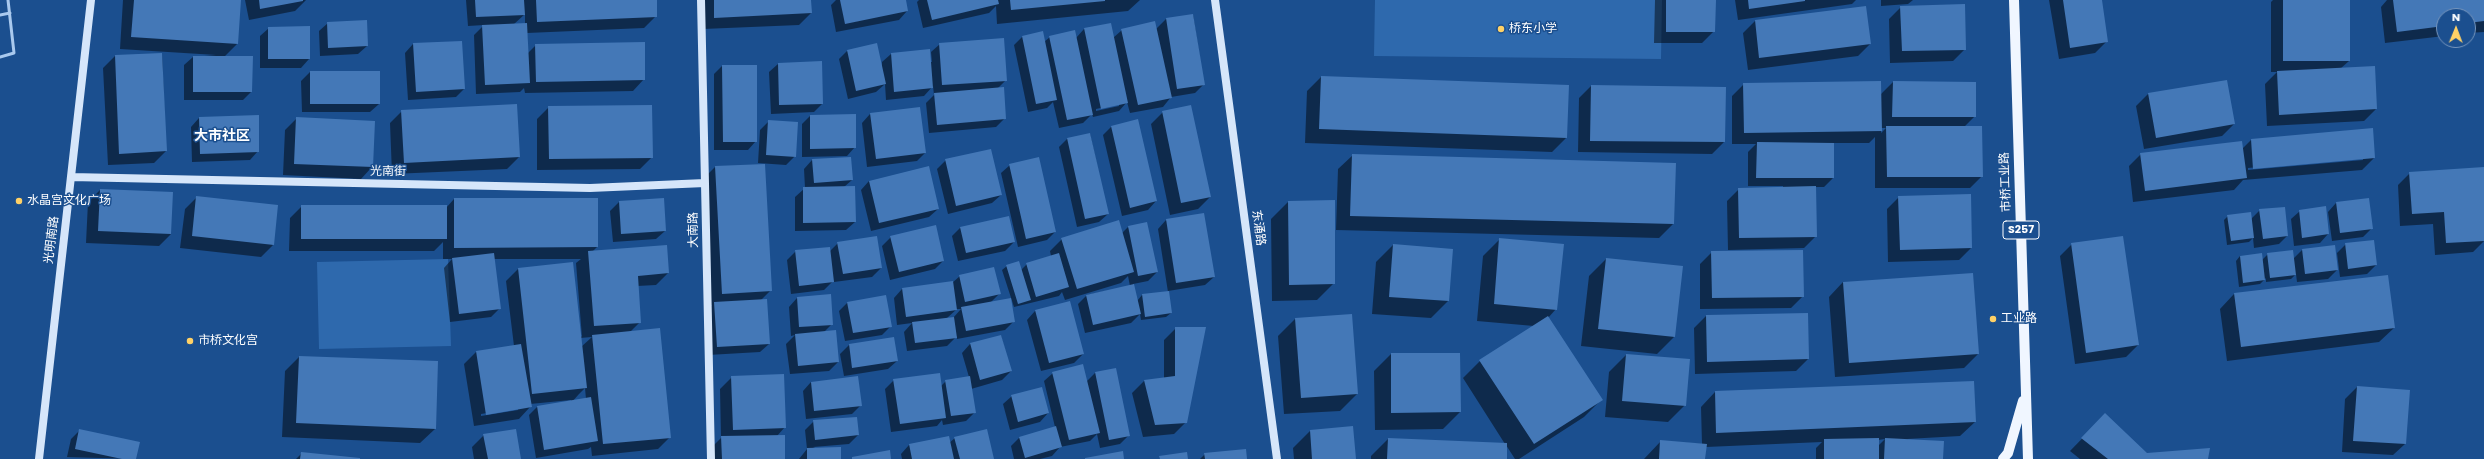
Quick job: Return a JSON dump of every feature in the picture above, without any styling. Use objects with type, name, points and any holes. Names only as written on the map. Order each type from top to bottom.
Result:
[{"type":"main road","name":"市桥工业路","points":[[2014,0],[2028,459]]},
{"type":"main road","points":[[2004,459],[2008,453],[2025,393]]},
{"type":"street","name":"光明南路","points":[[39,459],[91,0]]},
{"type":"street","name":"大南路","points":[[701,0],[711,459]]},
{"type":"street","name":"东涌路","points":[[1215,0],[1277,459]]},
{"type":"street","name":"光南街","points":[[71,177],[590,188],[705,184]]},
{"type":"lane","points":[[0,57],[14,53],[8,0]]},
{"type":"lane","points":[[0,16],[10,13]]},
{"type":"shaded area","points":[[1375,0],[1662,0],[1661,59],[1374,56]]},
{"type":"shaded area","points":[[448,259],[451,346],[319,349],[317,262]]},
{"type":"building","points":[[134,0],[241,0],[238,44],[131,37]]},
{"type":"building","points":[[259,0],[303,0],[303,1],[260,9]]},
{"type":"building","points":[[475,0],[524,0],[525,15],[476,17]]},
{"type":"building","points":[[536,0],[657,0],[657,17],[537,22]]},
{"type":"building","points":[[714,0],[811,0],[812,13],[714,18]]},
{"type":"building","points":[[840,0],[906,0],[908,11],[845,24]]},
{"type":"building","points":[[927,0],[998,0],[999,4],[932,20]]},
{"type":"building","points":[[1010,0],[1105,0],[1105,1],[1011,10]]},
{"type":"building","points":[[1666,0],[1716,0],[1715,32],[1666,32]]},
{"type":"building","points":[[1748,0],[1805,0],[1805,1],[1749,9]]},
{"type":"building","points":[[2063,0],[2102,0],[2108,42],[2070,48]]},
{"type":"building","points":[[2283,0],[2350,0],[2350,61],[2283,61]]},
{"type":"building","points":[[2393,0],[2484,0],[2484,21],[2476,22],[2476,8],[2436,8],[2436,27],[2397,32]]},
{"type":"building","points":[[1965,4],[1966,50],[1902,51],[1900,6]]},
{"type":"building","points":[[1866,6],[1871,44],[1759,58],[1755,20]]},
{"type":"building","points":[[1193,14],[1205,85],[1177,89],[1166,18]]},
{"type":"building","points":[[367,20],[368,46],[328,48],[327,22]]},
{"type":"building","points":[[1155,21],[1172,98],[1138,105],[1121,29]]},
{"type":"building","points":[[527,23],[530,83],[485,85],[482,25]]},
{"type":"building","points":[[1111,23],[1128,103],[1101,109],[1084,28]]},
{"type":"building","points":[[310,26],[310,59],[268,59],[268,27]]},
{"type":"building","points":[[1075,30],[1093,115],[1067,120],[1049,36]]},
{"type":"building","points":[[1043,31],[1057,100],[1036,104],[1022,36]]},
{"type":"building","points":[[1004,38],[1007,81],[942,85],[939,43]]},
{"type":"building","points":[[462,41],[465,89],[416,92],[413,43]]},
{"type":"building","points":[[645,42],[645,80],[536,82],[535,44]]},
{"type":"building","points":[[877,43],[886,84],[856,91],[847,50]]},
{"type":"building","points":[[930,49],[933,88],[894,92],[891,53]]},
{"type":"building","points":[[162,53],[167,151],[119,154],[115,55]]},
{"type":"building","points":[[193,56],[253,56],[252,92],[193,92]]},
{"type":"building","points":[[822,61],[823,104],[779,105],[778,63]]},
{"type":"building","points":[[722,65],[757,65],[757,142],[723,142]]},
{"type":"building","points":[[2375,66],[2377,109],[2279,115],[2277,71]]},
{"type":"building","points":[[310,71],[380,71],[380,104],[310,104]]},
{"type":"building","points":[[1321,76],[1569,85],[1567,138],[1319,129]]},
{"type":"building","points":[[2227,80],[2235,124],[2156,138],[2148,93]]},
{"type":"building","points":[[1881,81],[1882,131],[1744,133],[1743,83]]},
{"type":"building","points":[[1893,81],[1976,82],[1976,117],[1892,117]]},
{"type":"building","points":[[1591,85],[1726,87],[1725,142],[1590,141]]},
{"type":"building","points":[[1004,87],[1006,119],[937,125],[934,93]]},
{"type":"building","points":[[517,104],[520,157],[404,163],[401,110]]},
{"type":"building","points":[[652,105],[653,158],[549,159],[548,106]]},
{"type":"building","points":[[1191,105],[1211,197],[1181,203],[1162,111]]},
{"type":"building","points":[[920,107],[926,153],[876,159],[870,113]]},
{"type":"building","points":[[856,114],[856,148],[810,149],[810,115]]},
{"type":"building","points":[[259,115],[259,152],[200,154],[199,117]]},
{"type":"building","points":[[296,117],[375,121],[373,167],[294,164]]},
{"type":"building","points":[[1138,119],[1157,201],[1130,208],[1111,126]]},
{"type":"building","points":[[768,120],[798,122],[796,157],[766,155]]},
{"type":"building","points":[[1886,126],[1982,126],[1983,177],[1887,177]]},
{"type":"building","points":[[2373,128],[2375,158],[2253,169],[2251,139]]},
{"type":"building","points":[[1090,133],[1109,214],[1085,219],[1067,138]]},
{"type":"building","points":[[2242,141],[2247,178],[2145,191],[2140,153]]},
{"type":"building","points":[[1757,142],[1834,143],[1834,178],[1756,178]]},
{"type":"building","points":[[991,149],[1002,195],[956,206],[945,159]]},
{"type":"building","points":[[1352,154],[1676,163],[1674,224],[1350,216]]},
{"type":"building","points":[[851,157],[853,180],[814,183],[812,159]]},
{"type":"building","points":[[1039,157],[1056,232],[1026,239],[1009,164]]},
{"type":"building","points":[[765,164],[772,291],[722,294],[715,166]]},
{"type":"building","points":[[929,166],[939,209],[879,223],[869,181]]},
{"type":"building","points":[[2484,167],[2484,241],[2446,243],[2444,212],[2412,214],[2409,172]]},
{"type":"building","points":[[855,186],[856,222],[803,223],[803,187]]},
{"type":"building","points":[[1816,186],[1817,237],[1739,238],[1738,188]]},
{"type":"building","points":[[100,189],[173,192],[171,234],[98,231]]},
{"type":"building","points":[[1971,194],[1972,248],[1900,250],[1898,196]]},
{"type":"building","points":[[196,196],[278,205],[274,245],[192,236]]},
{"type":"building","points":[[454,198],[598,198],[598,247],[454,248]]},
{"type":"building","points":[[664,198],[666,231],[621,234],[619,201]]},
{"type":"building","points":[[2369,198],[2373,229],[2340,233],[2336,202]]},
{"type":"building","points":[[1335,200],[1335,284],[1289,285],[1288,201]]},
{"type":"building","points":[[301,205],[447,205],[447,239],[301,239]]},
{"type":"building","points":[[2326,206],[2329,234],[2302,238],[2299,210]]},
{"type":"building","points":[[2285,207],[2288,236],[2263,239],[2259,209]]},
{"type":"building","points":[[2251,212],[2254,238],[2231,241],[2227,215]]},
{"type":"building","points":[[1204,213],[1215,277],[1176,283],[1166,219]]},
{"type":"building","points":[[1009,216],[1015,242],[966,253],[960,227]]},
{"type":"building","points":[[1119,220],[1134,272],[1077,289],[1061,238]]},
{"type":"building","points":[[1147,222],[1158,272],[1138,276],[1128,226]]},
{"type":"building","points":[[936,225],[944,261],[899,272],[890,236]]},
{"type":"building","points":[[877,236],[882,268],[843,274],[837,242]]},
{"type":"building","points":[[2123,236],[2139,345],[2086,353],[2071,243]]},
{"type":"building","points":[[1499,238],[1564,244],[1557,310],[1494,304]]},
{"type":"building","points":[[2374,240],[2377,265],[2348,269],[2345,243]]},
{"type":"building","points":[[1393,244],[1453,249],[1449,301],[1389,297]]},
{"type":"building","points":[[667,245],[669,273],[638,276],[641,323],[594,326],[588,251]]},
{"type":"building","points":[[2335,245],[2338,270],[2305,274],[2302,249]]},
{"type":"building","points":[[830,247],[834,282],[799,286],[795,250]]},
{"type":"building","points":[[1803,250],[1804,297],[1712,298],[1711,251]]},
{"type":"building","points":[[2293,250],[2296,275],[2270,278],[2267,253]]},
{"type":"building","points":[[494,253],[501,309],[459,314],[452,258]]},
{"type":"building","points":[[1059,253],[1069,287],[1036,297],[1026,263]]},
{"type":"building","points":[[2262,253],[2265,280],[2243,283],[2240,256]]},
{"type":"building","points":[[1606,258],[1683,266],[1675,337],[1598,329]]},
{"type":"building","points":[[1019,261],[1031,300],[1018,304],[1006,265]]},
{"type":"building","points":[[573,262],[587,388],[532,394],[518,268]]},
{"type":"building","points":[[994,267],[1001,294],[965,302],[959,275]]},
{"type":"building","points":[[1973,273],[1979,354],[1849,363],[1843,282]]},
{"type":"building","points":[[2388,275],[2395,328],[2241,347],[2234,293]]},
{"type":"building","points":[[953,281],[957,310],[906,317],[902,288]]},
{"type":"building","points":[[1134,284],[1141,314],[1093,325],[1086,295]]},
{"type":"building","points":[[1169,291],[1172,313],[1145,317],[1142,294]]},
{"type":"building","points":[[831,294],[833,325],[799,327],[797,297]]},
{"type":"building","points":[[886,295],[892,327],[853,333],[847,302]]},
{"type":"building","points":[[1011,298],[1015,322],[966,331],[961,307]]},
{"type":"building","points":[[767,299],[770,344],[717,347],[714,302]]},
{"type":"building","points":[[1070,301],[1084,354],[1049,363],[1035,310]]},
{"type":"building","points":[[1808,313],[1809,359],[1707,362],[1706,315]]},
{"type":"building","points":[[1352,314],[1358,394],[1301,398],[1295,318]]},
{"type":"building","points":[[1548,316],[1603,400],[1534,444],[1479,360]]},
{"type":"building","points":[[954,317],[957,338],[915,343],[912,322]]},
{"type":"building","points":[[1175,327],[1206,327],[1187,423],[1155,425],[1144,380],[1175,376]]},
{"type":"building","points":[[660,328],[671,438],[603,444],[592,335]]},
{"type":"building","points":[[836,330],[839,362],[798,366],[795,334]]},
{"type":"building","points":[[1001,335],[1012,371],[980,380],[970,343]]},
{"type":"building","points":[[894,337],[898,361],[852,368],[849,344]]},
{"type":"building","points":[[521,344],[532,407],[486,415],[476,351]]},
{"type":"building","points":[[1391,353],[1460,353],[1461,412],[1391,413]]},
{"type":"building","points":[[1626,354],[1690,359],[1686,406],[1622,401]]},
{"type":"building","points":[[299,356],[438,361],[436,429],[296,423]]},
{"type":"building","points":[[1083,364],[1100,433],[1069,440],[1052,372]]},
{"type":"building","points":[[1116,368],[1130,436],[1109,440],[1095,372]]},
{"type":"building","points":[[940,373],[946,418],[900,424],[893,379]]},
{"type":"building","points":[[784,374],[786,428],[733,430],[731,376]]},
{"type":"building","points":[[858,376],[862,406],[814,411],[811,382]]},
{"type":"building","points":[[970,376],[976,413],[951,416],[945,380]]},
{"type":"building","points":[[1974,381],[1976,422],[1716,433],[1715,391]]},
{"type":"building","points":[[2357,386],[2410,390],[2406,444],[2353,441]]},
{"type":"building","points":[[1042,387],[1049,413],[1018,422],[1011,395]]},
{"type":"building","points":[[591,397],[598,441],[544,450],[537,406]]},
{"type":"building","points":[[2105,413],[2147,453],[2210,448],[2208,459],[2108,459],[2081,438]]},
{"type":"building","points":[[857,417],[859,435],[815,440],[813,420]]},
{"type":"building","points":[[1056,426],[1062,447],[1025,458],[1019,437]]},
{"type":"building","points":[[1353,426],[1356,459],[1312,459],[1310,430]]},
{"type":"building","points":[[79,429],[140,442],[136,459],[122,459],[75,449]]},
{"type":"building","points":[[516,429],[521,459],[488,459],[483,434]]},
{"type":"building","points":[[987,429],[994,459],[960,459],[954,437]]},
{"type":"building","points":[[785,435],[785,459],[722,459],[721,436]]},
{"type":"building","points":[[949,436],[954,459],[912,459],[909,444]]},
{"type":"building","points":[[1388,438],[1507,443],[1507,459],[1387,459]]},
{"type":"building","points":[[1879,438],[1879,459],[1824,459],[1824,439]]},
{"type":"building","points":[[1885,438],[1944,441],[1943,459],[1884,459]]},
{"type":"building","points":[[1660,440],[1707,444],[1705,459],[1659,459]]},
{"type":"building","points":[[841,447],[841,459],[807,459],[807,448]]},
{"type":"building","points":[[1246,449],[1247,459],[1205,459],[1204,453]]},
{"type":"building","points":[[890,450],[891,459],[852,459],[852,457]]},
{"type":"building","points":[[1123,451],[1124,459],[1085,459],[1085,458]]},
{"type":"building","points":[[301,452],[360,458],[360,459],[300,459]]},
{"type":"building","points":[[1187,452],[1188,459],[1160,459],[1159,456]]},
{"type":"place","name":"桥东小学","points":[[1501,29]]},
{"type":"place","name":"水晶宫文化广场","points":[[19,201]]},
{"type":"place","name":"工业路","points":[[1993,319]]},
{"type":"place","name":"市桥文化宫","points":[[190,341]]},
{"type":"district","name":"大市社区","points":[[222,136]]}]
